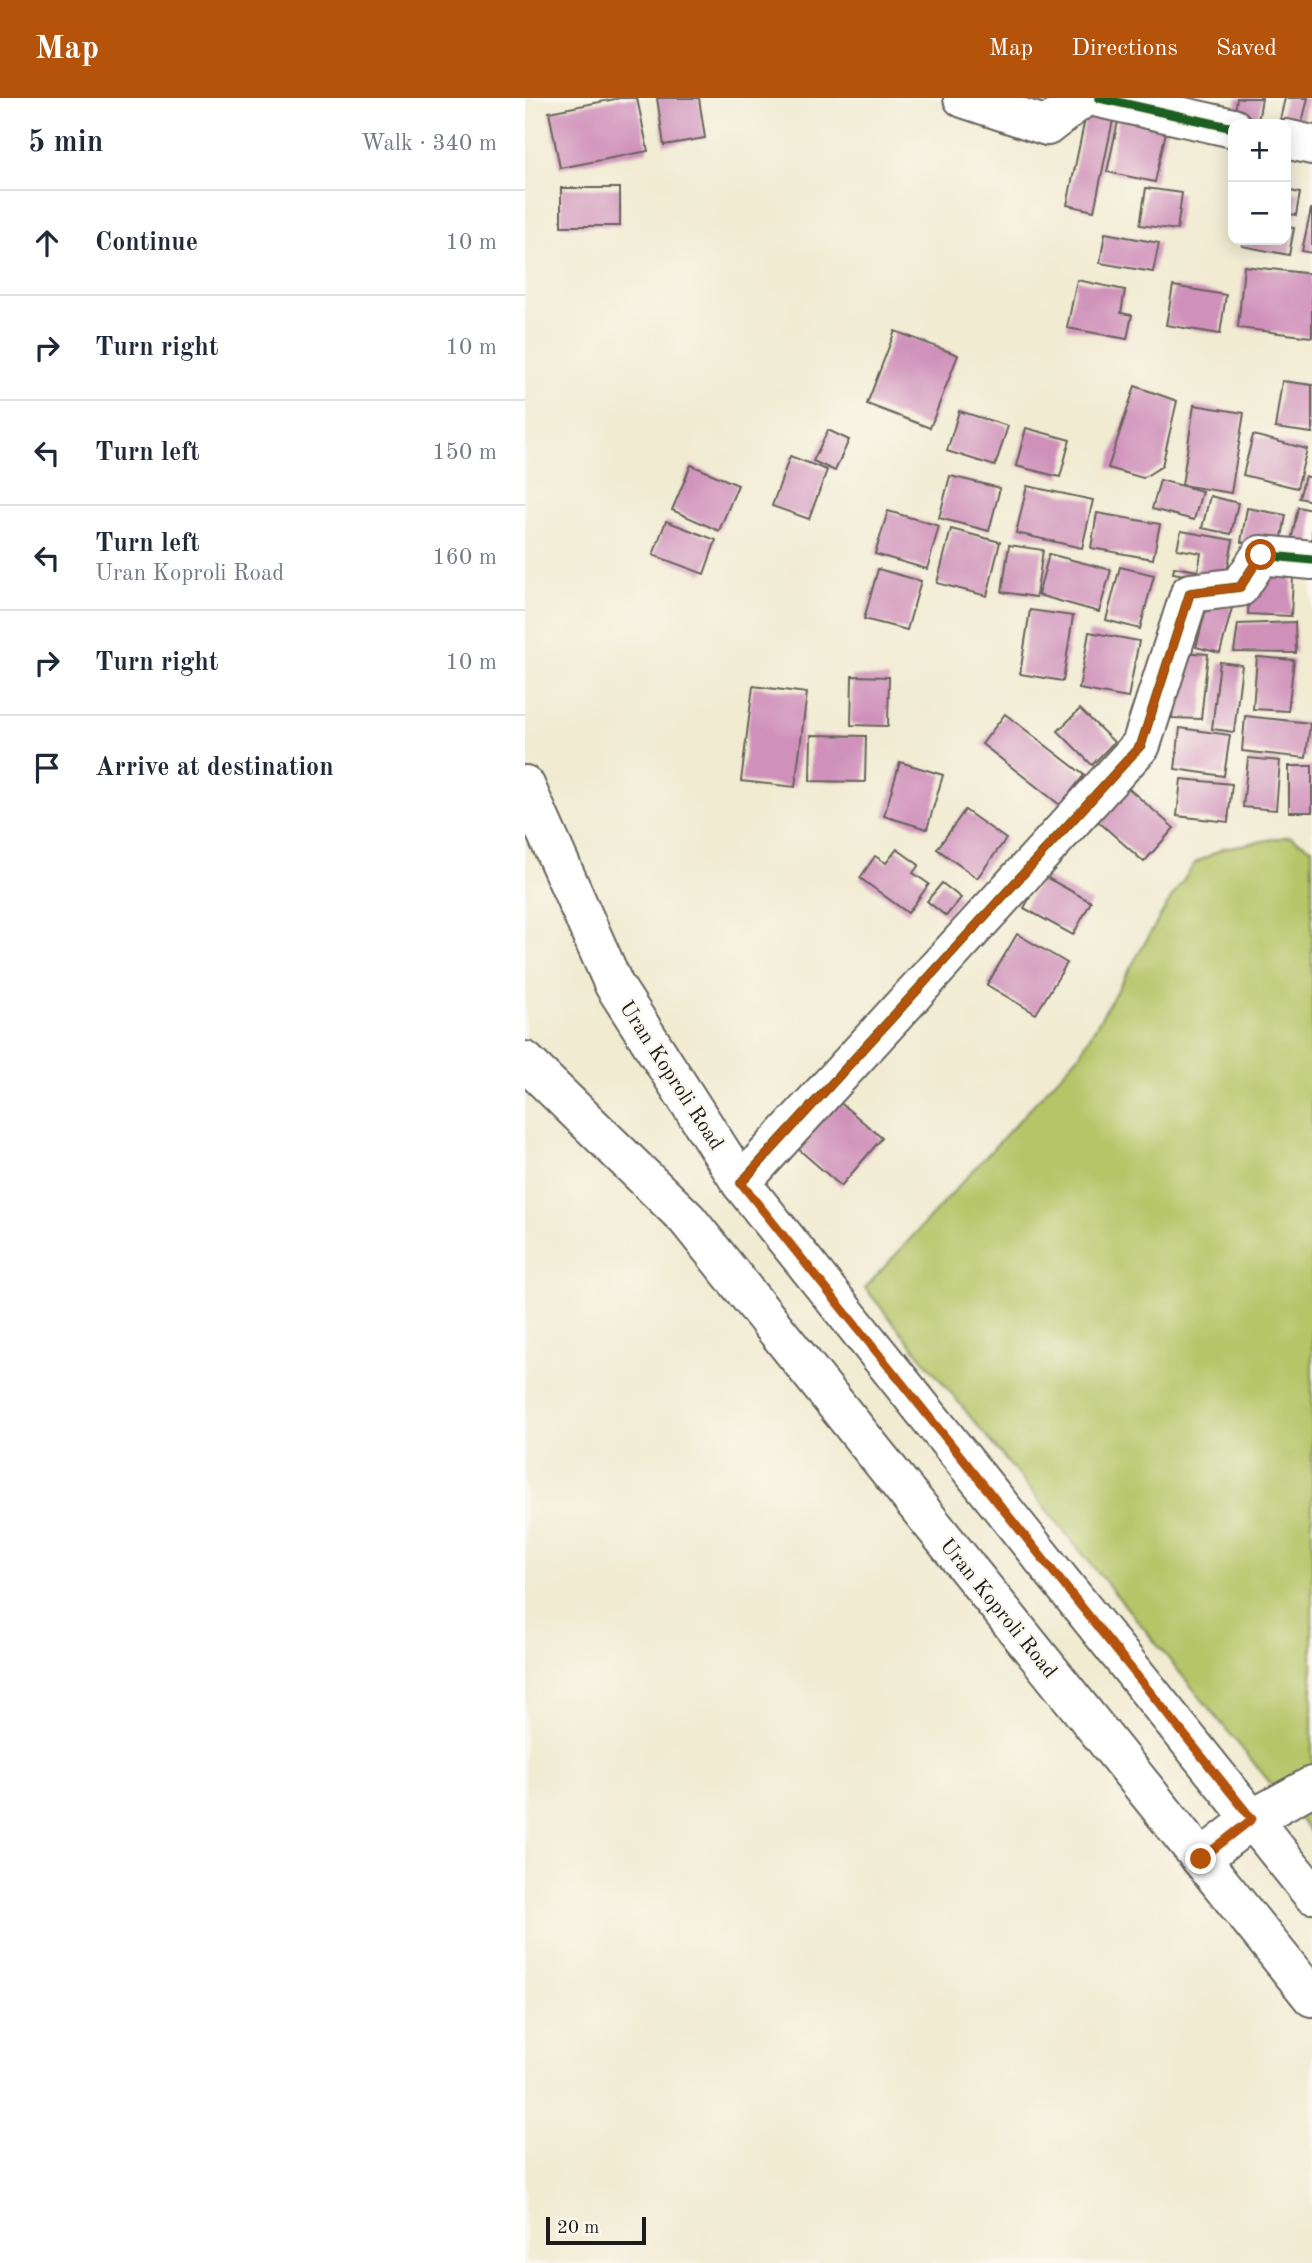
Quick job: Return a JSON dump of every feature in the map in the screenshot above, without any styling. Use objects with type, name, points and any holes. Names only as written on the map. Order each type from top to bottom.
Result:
[{"type":"main road","points":[[963,98],[1047,126],[1083,98]]},
{"type":"main road","points":[[1099,98],[1228,127]]},
{"type":"main road","points":[[1291,140],[1312,145]]},
{"type":"main road","points":[[741,1183],[1141,745],[1190,593],[1240,587],[1261,555],[1312,560]]},
{"type":"main road","name":"Uran Koproli Road","points":[[525,785],[614,985],[741,1183],[1312,1894]]},
{"type":"main road","name":"Uran Koproli Road","points":[[525,1060],[687,1219],[1312,1997]]},
{"type":"main road","points":[[1201,1859],[1252,1819],[1312,1786]]},
{"type":"green space","points":[[1290,836],[1312,848],[1312,1834],[865,1288],[1079,1055],[1170,900],[1195,863],[1224,848]]},
{"type":"building","points":[[620,98],[637,98],[648,151],[560,168],[549,112]]},
{"type":"building","points":[[657,98],[699,98],[705,138],[664,145]]},
{"type":"building","points":[[1237,98],[1262,98],[1258,119],[1234,119]]},
{"type":"building","points":[[1285,98],[1308,98],[1300,131],[1291,128],[1291,119],[1280,119]]},
{"type":"building","points":[[1086,114],[1113,120],[1094,211],[1067,205]]},
{"type":"building","points":[[1119,117],[1167,127],[1155,182],[1107,172]]},
{"type":"building","points":[[561,188],[620,188],[620,226],[561,226]]},
{"type":"building","points":[[1146,188],[1182,193],[1177,230],[1140,225]]},
{"type":"building","points":[[1291,191],[1300,193],[1296,215],[1291,214]]},
{"type":"building","points":[[1312,209],[1312,253],[1302,251]]},
{"type":"building","points":[[1105,233],[1159,243],[1153,272],[1100,263]]},
{"type":"building","points":[[1242,245],[1291,245],[1289,255]]},
{"type":"building","points":[[1244,266],[1312,274],[1312,337],[1238,328]]},
{"type":"building","points":[[1077,280],[1125,290],[1121,313],[1132,315],[1127,339],[1067,328]]},
{"type":"building","points":[[1173,286],[1226,295],[1220,334],[1166,325]]},
{"type":"building","points":[[895,331],[958,355],[930,428],[867,404]]},
{"type":"building","points":[[1282,381],[1312,385],[1312,433],[1275,428]]},
{"type":"building","points":[[1135,386],[1177,401],[1162,466],[1143,478],[1108,468]]},
{"type":"building","points":[[1194,405],[1244,413],[1231,493],[1182,485]]},
{"type":"building","points":[[959,411],[1008,426],[995,466],[947,451]]},
{"type":"building","points":[[1026,428],[1070,440],[1060,477],[1016,466]]},
{"type":"building","points":[[828,430],[849,440],[835,471],[813,461]]},
{"type":"building","points":[[1253,435],[1307,449],[1297,488],[1243,475]]},
{"type":"building","points":[[790,456],[827,470],[809,519],[772,506]]},
{"type":"building","points":[[691,465],[738,485],[719,531],[672,510]]},
{"type":"building","points":[[950,476],[1000,488],[989,531],[939,518]]},
{"type":"building","points":[[1305,476],[1312,478],[1312,501],[1299,498]]},
{"type":"building","points":[[1160,480],[1202,491],[1194,520],[1152,509]]},
{"type":"building","points":[[1027,486],[1093,500],[1082,548],[1016,533]]},
{"type":"building","points":[[1210,496],[1238,503],[1231,534],[1202,528]]},
{"type":"building","points":[[1298,507],[1312,510],[1312,556],[1289,552]]},
{"type":"building","points":[[1247,508],[1286,515],[1280,549],[1241,542]]},
{"type":"building","points":[[888,511],[939,526],[927,569],[875,554]]},
{"type":"building","points":[[1097,513],[1160,524],[1153,559],[1091,548]]},
{"type":"building","points":[[666,521],[716,540],[704,574],[653,555]]},
{"type":"building","points":[[951,529],[1000,542],[987,596],[937,583]]},
{"type":"building","points":[[1181,531],[1233,540],[1225,582],[1173,573],[1174,567],[1198,571],[1201,553],[1177,549]]},
{"type":"building","points":[[1009,545],[1043,550],[1036,597],[1002,592]]},
{"type":"building","points":[[1049,554],[1111,570],[1099,612],[1038,595]]},
{"type":"building","points":[[1120,567],[1154,575],[1140,629],[1106,620]]},
{"type":"building","points":[[878,569],[921,581],[907,630],[864,619]]},
{"type":"building","points":[[1250,575],[1293,578],[1291,616],[1248,614]]},
{"type":"building","points":[[1208,602],[1232,608],[1220,653],[1196,647]]},
{"type":"building","points":[[1030,610],[1073,616],[1063,681],[1020,674]]},
{"type":"building","points":[[1295,622],[1296,653],[1234,652],[1238,624]]},
{"type":"building","points":[[1089,632],[1139,641],[1128,698],[1079,689]]},
{"type":"building","points":[[1178,652],[1208,654],[1201,719],[1172,718]]},
{"type":"building","points":[[1257,657],[1294,660],[1288,711],[1253,709]]},
{"type":"building","points":[[1220,662],[1242,665],[1234,732],[1212,729]]},
{"type":"building","points":[[852,676],[889,677],[888,726],[851,725]]},
{"type":"building","points":[[753,686],[807,693],[795,787],[741,781]]},
{"type":"building","points":[[1080,709],[1114,742],[1092,765],[1058,731]]},
{"type":"building","points":[[1005,714],[1084,775],[1060,805],[982,744]]},
{"type":"building","points":[[1245,716],[1310,723],[1306,758],[1242,751]]},
{"type":"building","points":[[1180,728],[1230,735],[1224,776],[1175,769]]},
{"type":"building","points":[[811,735],[866,736],[865,782],[810,781]]},
{"type":"building","points":[[1248,758],[1280,761],[1276,810],[1243,807]]},
{"type":"building","points":[[900,762],[943,775],[927,829],[884,816]]},
{"type":"building","points":[[1289,766],[1312,766],[1312,812],[1289,812]]},
{"type":"building","points":[[1181,779],[1232,784],[1228,822],[1177,816]]},
{"type":"building","points":[[1120,781],[1174,828],[1144,862],[1091,815]]},
{"type":"building","points":[[965,810],[1006,839],[977,878],[937,849]]},
{"type":"building","points":[[897,849],[919,865],[913,873],[929,884],[908,913],[860,878],[875,856],[886,863]]},
{"type":"building","points":[[1042,875],[1091,902],[1073,935],[1024,908]]},
{"type":"building","points":[[942,883],[961,898],[946,916],[927,901]]},
{"type":"building","points":[[1017,934],[1067,963],[1036,1014],[987,985]]},
{"type":"building","points":[[830,1094],[882,1138],[841,1186],[789,1141]]},
{"type":"cycle path","points":[[1099,98],[1228,127]]},
{"type":"cycle path","points":[[741,1183],[1141,745],[1190,593],[1240,587],[1261,555],[1312,560]]},
{"type":"route","points":[[1201,1859],[1252,1819],[741,1183],[1141,745],[1190,593],[1240,587],[1261,555]]}]
